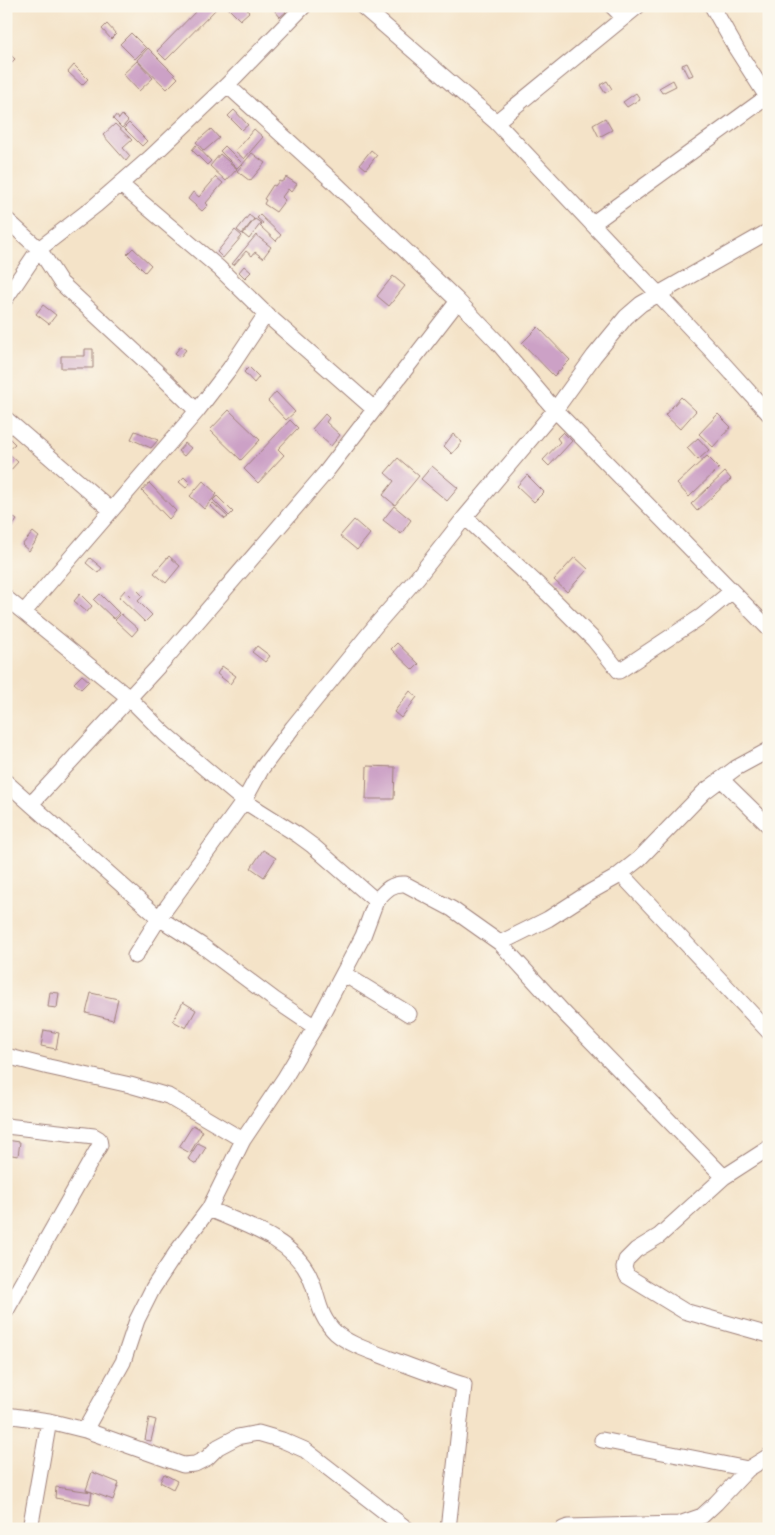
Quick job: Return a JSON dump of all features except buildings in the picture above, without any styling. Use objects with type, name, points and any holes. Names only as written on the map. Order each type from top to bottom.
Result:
[{"type":"street","points":[[6,298],[39,249],[96,205],[156,153],[227,85],[304,6]]},
{"type":"street","points":[[362,6],[496,122],[765,405]]},
{"type":"street","points":[[612,6],[623,17]]},
{"type":"street","points":[[496,122],[638,6]]},
{"type":"street","points":[[592,224],[767,97],[712,6]]},
{"type":"street","points":[[227,85],[334,182],[458,301],[504,350],[555,410],[769,629]]},
{"type":"street","points":[[120,184],[218,268],[266,314],[374,409]]},
{"type":"street","points":[[6,219],[39,249],[61,283],[156,370],[197,411]]},
{"type":"street","points":[[135,956],[159,918],[244,801],[262,768],[293,727],[417,578],[465,516],[555,410],[594,356],[626,317],[641,304],[769,231]]},
{"type":"street","points":[[32,803],[166,658],[326,472],[458,301]]},
{"type":"street","points":[[24,612],[197,411],[230,368],[266,314]]},
{"type":"street","points":[[6,419],[111,510]]},
{"type":"street","points":[[465,516],[594,640],[619,671],[702,616],[732,591]]},
{"type":"street","points":[[6,598],[128,698],[165,734],[244,801],[298,835],[376,901]]},
{"type":"street","points":[[500,943],[548,919],[621,874],[639,859],[704,792],[736,768],[769,750]]},
{"type":"street","points":[[721,779],[769,826]]},
{"type":"street","points":[[9,789],[32,803],[90,858],[159,918],[201,945],[315,1027]]},
{"type":"street","points":[[621,874],[769,1032]]},
{"type":"street","points":[[85,1430],[123,1362],[137,1320],[153,1288],[178,1250],[209,1209],[242,1140],[284,1079],[315,1027],[363,936],[376,901],[390,886],[396,883],[405,884],[452,909],[500,943],[564,1013],[724,1177]]},
{"type":"street","points":[[344,974],[409,1014]]},
{"type":"street","points":[[6,1056],[49,1068],[130,1085],[168,1096],[242,1140]]},
{"type":"street","points":[[6,1126],[94,1136],[99,1139],[100,1145],[6,1311]]},
{"type":"street","points":[[769,1148],[724,1177],[659,1236],[636,1250],[626,1260],[624,1268],[627,1276],[684,1311],[769,1335]]},
{"type":"street","points":[[209,1209],[281,1243],[301,1262],[308,1273],[320,1312],[337,1334],[367,1350],[464,1385],[448,1529]]},
{"type":"street","points":[[6,1415],[49,1421],[85,1430],[183,1465],[195,1464],[207,1458],[218,1447],[237,1437],[258,1433],[305,1450],[408,1529]]},
{"type":"street","points":[[30,1529],[49,1421]]},
{"type":"street","points":[[602,1440],[748,1469]]},
{"type":"street","points":[[563,1529],[568,1527],[679,1524],[702,1516],[748,1469],[769,1456]]}]
